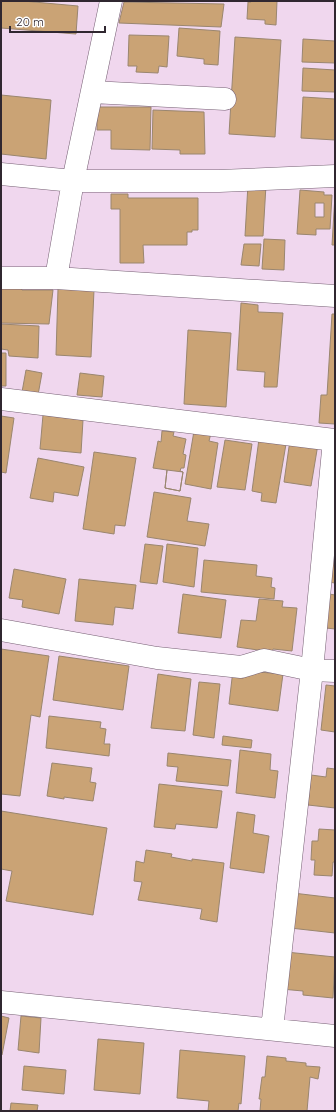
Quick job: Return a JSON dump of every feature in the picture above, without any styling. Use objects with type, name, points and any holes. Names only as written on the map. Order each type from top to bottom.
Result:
[{"type":"street","points":[[56,278],[73,181],[111,1]]},
{"type":"street","points":[[92,92],[225,99]]},
{"type":"street","points":[[1,174],[73,181],[219,182],[335,176]]},
{"type":"street","points":[[1,278],[56,278],[335,296]]},
{"type":"street","points":[[1,399],[334,440],[312,670],[272,1029]]},
{"type":"street","points":[[1,630],[157,658],[241,667],[264,660],[312,670],[335,671]]},
{"type":"street","points":[[1,1002],[335,1036]]},
{"type":"building","points":[[1,1],[23,1],[78,6],[76,34],[1,28]]},
{"type":"building","points":[[277,1],[276,25],[265,24],[265,20],[247,19],[248,2]]},
{"type":"building","points":[[124,2],[224,4],[221,27],[119,23]]},
{"type":"building","points":[[179,28],[220,31],[218,65],[204,64],[204,59],[177,56]]},
{"type":"building","points":[[129,35],[169,36],[167,67],[159,66],[158,73],[136,72],[137,66],[128,66]]},
{"type":"building","points":[[235,37],[281,40],[275,137],[229,134]]},
{"type":"building","points":[[303,39],[335,41],[335,63],[302,62]]},
{"type":"building","points":[[303,68],[335,70],[335,92],[302,91]]},
{"type":"building","points":[[1,95],[51,100],[46,159],[1,154]]},
{"type":"building","points":[[303,97],[335,99],[335,140],[301,138]]},
{"type":"building","points":[[97,107],[151,107],[150,150],[111,149],[111,130],[97,130]]},
{"type":"building","points":[[153,110],[204,112],[205,154],[180,154],[180,150],[152,149]]},
{"type":"building","points":[[248,184],[266,185],[263,236],[245,236]]},
{"type":"building","points":[[300,190],[324,192],[324,195],[332,195],[330,229],[316,229],[316,235],[297,234]],"holes":[[[315,203],[324,203],[324,217],[315,217]]]},
{"type":"building","points":[[111,194],[128,194],[128,198],[198,198],[198,230],[187,232],[187,245],[143,245],[144,263],[120,263],[120,209],[111,209]]},
{"type":"building","points":[[335,195],[335,245],[332,245]]},
{"type":"building","points":[[264,239],[285,240],[284,270],[262,269]]},
{"type":"building","points":[[244,244],[261,244],[259,266],[241,265]]},
{"type":"building","points":[[1,287],[21,288],[22,290],[53,290],[49,324],[1,323]]},
{"type":"building","points":[[58,289],[94,290],[91,357],[56,355]]},
{"type":"building","points":[[241,303],[258,305],[258,312],[283,313],[277,387],[264,387],[265,372],[237,370]]},
{"type":"building","points":[[332,314],[335,314],[335,424],[319,423],[321,395],[327,395]]},
{"type":"building","points":[[1,324],[39,326],[38,358],[9,356],[8,350],[1,349]]},
{"type":"building","points":[[188,330],[231,333],[226,407],[184,404]]},
{"type":"building","points":[[1,353],[6,353],[6,386],[1,386]]},
{"type":"building","points":[[26,370],[42,373],[38,395],[22,392]]},
{"type":"building","points":[[80,373],[104,376],[102,397],[77,395]]},
{"type":"building","points":[[43,415],[83,420],[81,453],[40,449]]},
{"type":"building","points":[[1,416],[14,418],[6,473],[1,472]]},
{"type":"building","points":[[162,431],[174,432],[173,436],[186,439],[183,454],[186,455],[184,468],[181,468],[180,471],[183,472],[180,491],[165,488],[167,470],[153,468],[158,441],[161,442]]},
{"type":"building","points":[[194,431],[211,433],[209,441],[218,443],[211,489],[185,484]]},
{"type":"building","points":[[259,439],[286,444],[276,503],[261,501],[262,493],[252,491]]},
{"type":"building","points":[[225,440],[252,444],[245,490],[217,487]]},
{"type":"building","points":[[290,440],[318,444],[311,486],[284,482]]},
{"type":"building","points":[[94,452],[136,458],[125,526],[115,525],[114,534],[83,529]]},
{"type":"building","points":[[38,458],[84,467],[78,496],[54,492],[53,502],[30,498]]},
{"type":"building","points":[[167,470],[183,472],[180,491],[165,488]]},
{"type":"building","points":[[154,492],[191,498],[187,521],[209,524],[205,546],[147,537]]},
{"type":"building","points":[[145,544],[163,546],[157,584],[140,582]]},
{"type":"building","points":[[167,544],[198,548],[194,587],[163,582]]},
{"type":"building","points":[[331,552],[335,552],[335,583],[328,582]]},
{"type":"building","points":[[204,560],[257,565],[256,576],[272,578],[271,587],[275,588],[274,599],[201,592]]},
{"type":"building","points":[[14,569],[66,579],[59,614],[22,607],[23,600],[9,598]]},
{"type":"building","points":[[79,579],[136,585],[133,609],[115,607],[113,625],[75,621]]},
{"type":"building","points":[[183,594],[226,600],[221,638],[178,633]]},
{"type":"building","points":[[329,594],[335,595],[335,629],[326,628]]},
{"type":"building","points":[[259,599],[283,601],[282,607],[297,608],[292,651],[273,649],[272,652],[237,647],[241,620],[256,621]]},
{"type":"building","points":[[1,649],[49,656],[40,717],[31,715],[20,796],[1,794]]},
{"type":"building","points":[[59,656],[129,666],[123,710],[53,700]]},
{"type":"building","points":[[233,670],[283,674],[278,711],[229,704]]},
{"type":"building","points":[[158,674],[191,679],[185,731],[151,728]]},
{"type":"building","points":[[199,682],[220,684],[214,738],[193,735]]},
{"type":"building","points":[[326,685],[335,686],[335,732],[321,730]]},
{"type":"building","points":[[49,716],[101,722],[100,728],[106,729],[104,744],[110,744],[109,756],[46,748]]},
{"type":"building","points":[[223,736],[252,740],[251,748],[222,745]]},
{"type":"building","points":[[240,750],[271,754],[270,770],[278,771],[275,798],[236,793]]},
{"type":"building","points":[[168,753],[231,760],[228,786],[176,781],[178,767],[167,766]]},
{"type":"building","points":[[52,763],[92,768],[90,782],[96,783],[93,801],[47,796]]},
{"type":"building","points":[[327,768],[335,769],[335,808],[308,805],[311,775],[326,777]]},
{"type":"building","points":[[159,784],[222,791],[217,828],[176,824],[175,829],[154,827]]},
{"type":"building","points":[[1,811],[107,828],[93,915],[6,901],[12,871],[1,869]]},
{"type":"building","points":[[237,812],[255,815],[253,833],[269,836],[264,873],[230,868]]},
{"type":"building","points":[[319,829],[335,830],[335,862],[333,862],[332,876],[314,875],[315,860],[311,860],[312,841],[318,841]]},
{"type":"building","points":[[146,850],[172,854],[171,857],[192,861],[192,859],[224,863],[217,922],[200,919],[202,909],[138,900],[142,882],[134,881],[136,861],[144,863]]},
{"type":"building","points":[[293,893],[335,898],[335,933],[290,928]]},
{"type":"building","points":[[286,952],[335,957],[333,998],[303,995],[303,991],[281,989]]},
{"type":"building","points":[[1,1016],[9,1018],[2,1055],[1,1054]]},
{"type":"building","points":[[21,1016],[41,1018],[39,1053],[18,1050]]},
{"type":"building","points":[[98,1039],[144,1043],[140,1094],[94,1090]]},
{"type":"building","points":[[180,1050],[245,1056],[241,1104],[239,1103],[238,1111],[208,1111],[209,1101],[177,1098]]},
{"type":"building","points":[[267,1056],[286,1058],[286,1061],[306,1063],[306,1066],[320,1067],[318,1079],[310,1077],[307,1111],[260,1111],[261,1099],[259,1099],[262,1077],[265,1077]]},
{"type":"building","points":[[24,1066],[66,1070],[64,1094],[22,1090]]},
{"type":"building","points":[[11,1103],[38,1105],[37,1111],[10,1111]]}]
